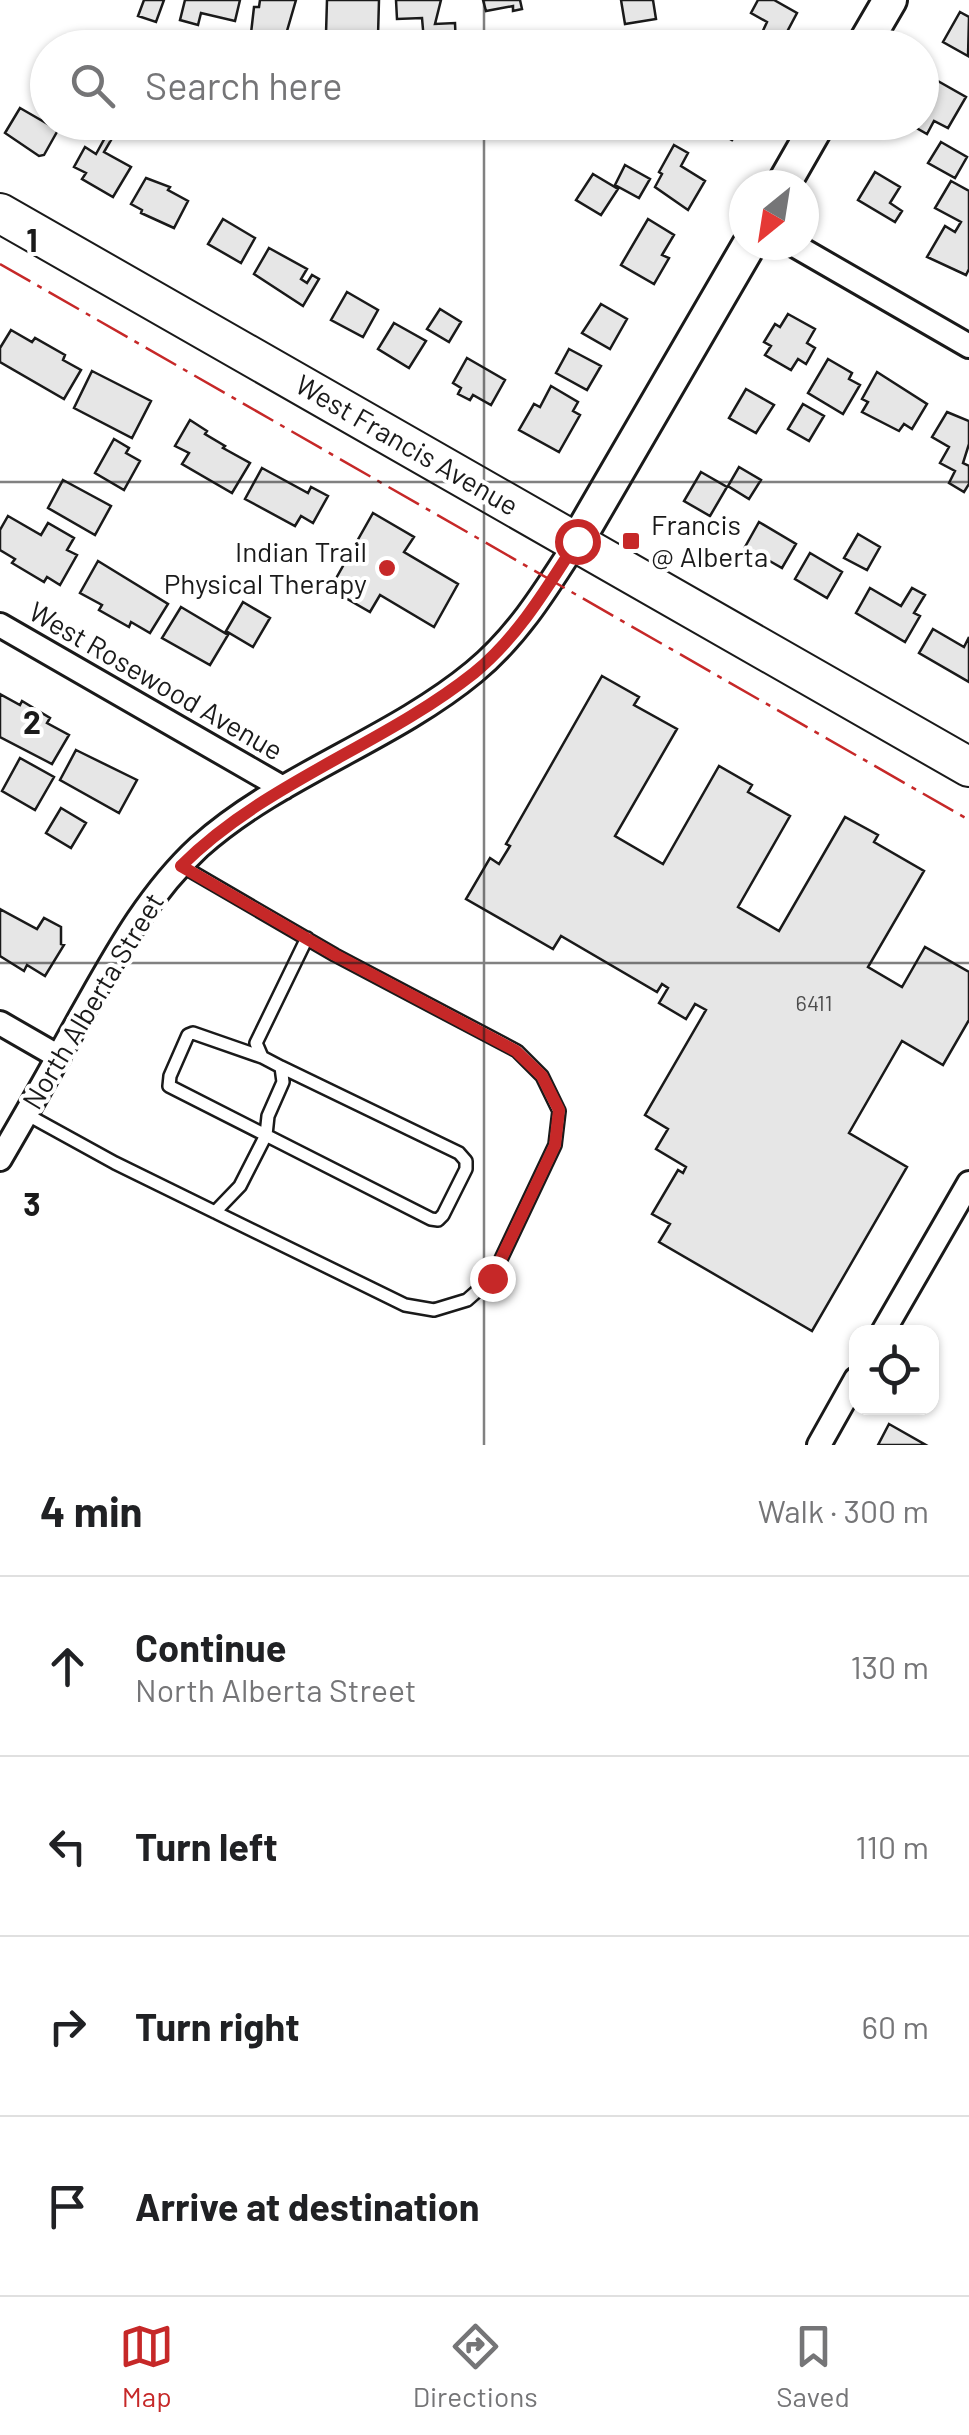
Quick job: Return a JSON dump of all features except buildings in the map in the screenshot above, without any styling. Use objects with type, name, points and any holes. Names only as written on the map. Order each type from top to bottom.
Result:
[{"type":"main road","points":[[872,30],[890,0]]},
{"type":"main road","points":[[792,170],[809,140]]},
{"type":"main road","name":"West Francis Avenue","points":[[0,213],[969,767]]},
{"type":"main road","name":"North Alberta Street","points":[[577,541],[740,260]]},
{"type":"street","points":[[819,259],[969,346]]},
{"type":"street","name":"North Alberta Street","points":[[0,1160],[132,926],[162,884],[202,845],[282,788],[384,732],[475,672],[530,615],[577,541]]},
{"type":"street","name":"West Rosewood Avenue","points":[[0,625],[282,788]]},
{"type":"street","points":[[0,1024],[58,1057]]},
{"type":"street","points":[[887,1325],[969,1183]]},
{"type":"street","points":[[818,1445],[849,1391]]},
{"type":"lane","points":[[26,1114],[405,1306],[434,1310],[467,1300],[492,1278],[555,1145],[559,1110],[542,1076],[516,1051],[181,866]]},
{"type":"lane","points":[[262,1057],[256,1043],[306,938]]},
{"type":"lane","points":[[193,1033],[262,1057],[281,1068],[460,1152],[466,1169],[443,1215],[431,1220],[171,1089],[168,1082],[188,1035],[193,1033]]},
{"type":"lane","points":[[215,1212],[240,1186],[266,1135],[268,1116],[283,1082],[281,1068]]},
{"type":"power","points":[[0,264],[969,820]]},
{"type":"place","name":"Francis @ Alberta","points":[[631,541]]},
{"type":"place","name":"Indian Trail Physical Therapy","points":[[387,568]]},
{"type":"route","points":[[492,1278],[555,1145],[559,1110],[542,1076],[516,1051],[335,955],[181,866],[202,845],[282,788],[384,732],[475,672],[530,615],[577,541]]}]
